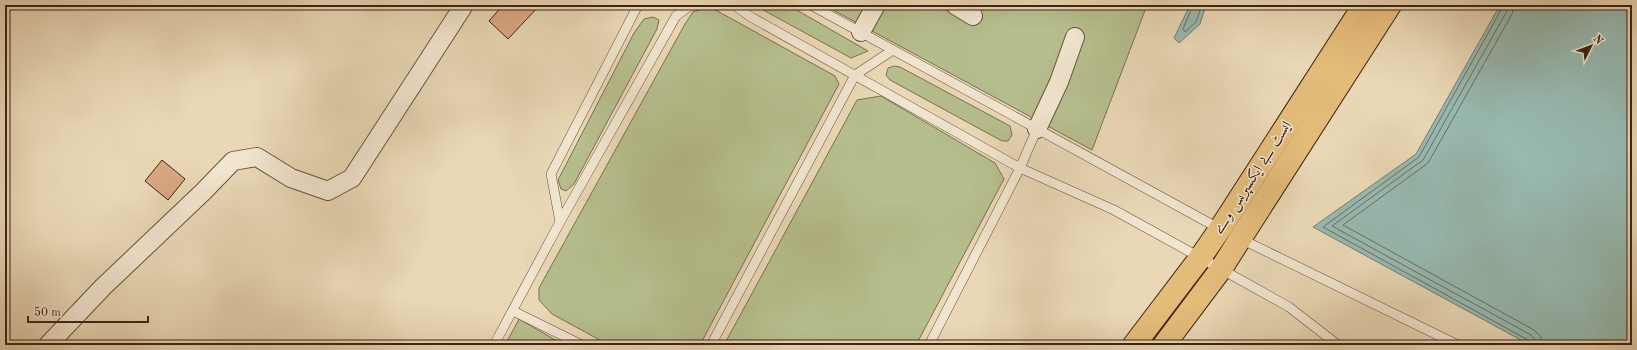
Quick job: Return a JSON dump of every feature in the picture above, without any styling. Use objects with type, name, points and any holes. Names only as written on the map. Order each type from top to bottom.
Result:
[{"type":"main road","name":"ایسٹ بے ایکسپریس وے","points":[[1164,345],[1221,269],[1230,234],[1364,5]]},
{"type":"main road","name":"ایسٹ بے ایکسپریس وے","points":[[1134,345],[1200,258],[1230,234],[1390,5]]},
{"type":"street","points":[[48,345],[103,287],[203,192],[233,161],[257,157],[291,178],[328,191],[352,178],[464,5]]},
{"type":"street","points":[[861,32],[876,5]]},
{"type":"street","points":[[955,5],[973,16]]},
{"type":"street","points":[[1037,129],[1059,82],[1075,37]]},
{"type":"lane","points":[[560,222],[551,174],[638,5]]},
{"type":"lane","points":[[494,345],[560,222],[676,16],[692,5]]},
{"type":"lane","points":[[734,5],[751,17],[1020,168],[1114,210],[1289,307],[1338,345]]},
{"type":"lane","points":[[811,5],[1230,234],[1458,345]]},
{"type":"lane","points":[[711,345],[855,75],[893,50]]},
{"type":"lane","points":[[928,345],[1020,168],[1037,129]]},
{"type":"lane","points":[[513,310],[582,345]]},
{"type":"green space","points":[[754,5],[788,5],[868,51],[851,58]]},
{"type":"green space","points":[[824,5],[1147,5],[1092,150]]},
{"type":"green space","points":[[703,8],[712,8],[835,76],[839,84],[700,345],[609,345],[552,314],[539,300],[539,288],[685,24],[693,12]]},
{"type":"green space","points":[[653,17],[659,20],[657,29],[574,184],[566,191],[561,189],[558,180],[634,33],[644,19]]},
{"type":"green space","points":[[894,66],[900,67],[1010,126],[1012,135],[1008,141],[1002,141],[890,80],[886,75],[888,68]]},
{"type":"green space","points":[[881,96],[995,163],[1004,179],[916,345],[724,345],[857,100]]},
{"type":"green space","points":[[519,319],[564,345],[505,345]]},
{"type":"water","points":[[1190,5],[1206,5],[1200,24],[1179,43],[1174,38]]},
{"type":"water","points":[[1500,5],[1632,5],[1632,345],[1530,345],[1313,227],[1416,154]]},
{"type":"building","points":[[503,5],[540,5],[508,39],[489,21]]},
{"type":"building","points":[[162,160],[185,179],[168,200],[145,181]]}]
